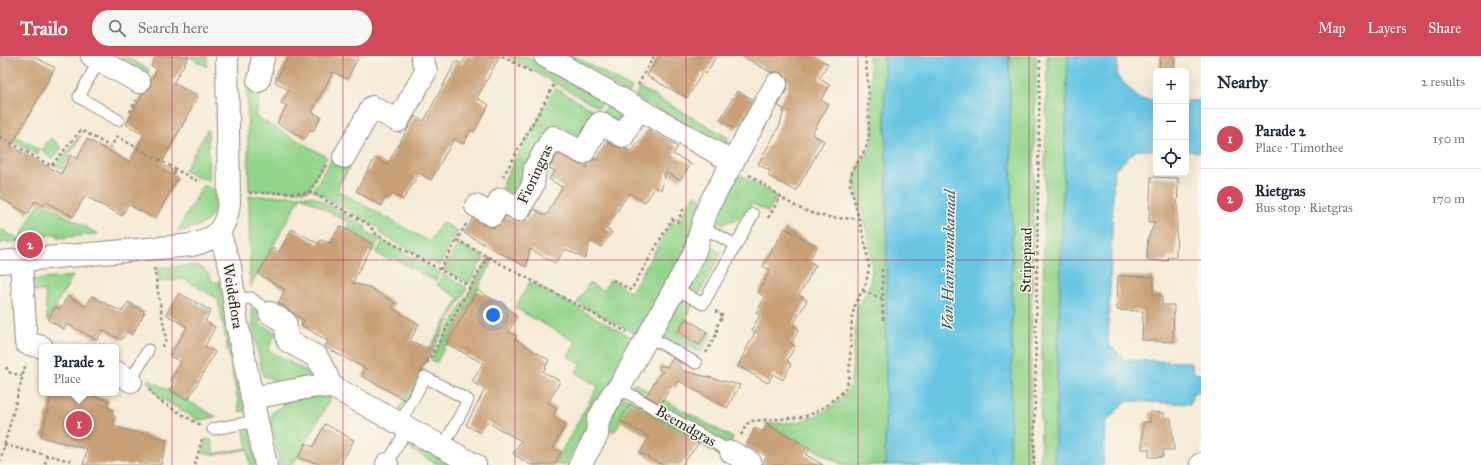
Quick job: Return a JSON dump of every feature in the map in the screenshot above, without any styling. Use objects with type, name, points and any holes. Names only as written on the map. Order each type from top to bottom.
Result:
[{"type":"street","points":[[31,350],[10,261],[192,245],[206,241],[219,232],[225,224],[228,216],[229,203],[227,56]]},
{"type":"street","points":[[258,81],[262,73],[261,60],[264,56]]},
{"type":"street","points":[[344,157],[372,107],[398,121],[426,71],[422,56]]},
{"type":"street","points":[[545,56],[732,164]]},
{"type":"street","points":[[96,58],[138,90]]},
{"type":"street","points":[[580,465],[597,435],[598,420],[613,393],[619,388],[694,253],[710,204],[776,84]]},
{"type":"street","name":"Fioringras","points":[[476,206],[492,215],[501,199],[519,210],[533,185],[535,168],[553,136],[583,154],[600,123],[623,136],[633,106]]},
{"type":"street","name":"Weideflora","points":[[219,232],[230,266],[237,324],[266,465]]},
{"type":"street","points":[[270,313],[285,322],[288,341],[317,357],[328,378],[328,386]]},
{"type":"street","points":[[252,398],[311,387],[328,386],[344,392],[476,465]]},
{"type":"lane","points":[[96,58],[78,97],[122,122]]},
{"type":"lane","points":[[675,288],[703,304],[753,214]]},
{"type":"lane","points":[[702,227],[736,245]]},
{"type":"lane","points":[[235,299],[251,298],[270,313]]},
{"type":"lane","points":[[646,339],[696,363]]},
{"type":"lane","points":[[131,379],[148,350]]},
{"type":"lane","points":[[387,464],[426,377],[468,400],[443,447]]},
{"type":"lane","name":"Beemdgras","points":[[619,388],[740,458]]},
{"type":"lane","points":[[209,429],[257,421]]},
{"type":"path","points":[[633,106],[654,56]]},
{"type":"path","points":[[740,458],[747,424],[751,421],[803,417],[814,413],[827,405],[844,391],[849,379],[852,316],[855,305],[863,291],[869,268],[866,247],[850,184],[852,172],[866,148],[869,136],[868,83],[865,56]]},
{"type":"path","name":"Stripepaad","points":[[1034,465],[1040,56]]},
{"type":"path","points":[[503,177],[554,85]]},
{"type":"path","points":[[0,137],[51,166],[81,130],[110,147],[138,90]]},
{"type":"path","points":[[116,136],[195,180],[201,181]]},
{"type":"path","points":[[309,193],[333,151],[344,157]]},
{"type":"path","points":[[732,164],[800,208],[829,218],[859,218]]},
{"type":"path","points":[[246,193],[313,193],[368,224],[378,235],[470,286]]},
{"type":"path","points":[[613,280],[631,290],[672,219],[677,222],[687,204]]},
{"type":"path","points":[[440,270],[476,206]]},
{"type":"path","points":[[457,240],[646,339]]},
{"type":"path","points":[[426,377],[426,364],[488,256]]},
{"type":"path","points":[[153,266],[166,340],[160,350]]},
{"type":"path","points":[[882,269],[883,320]]},
{"type":"path","points":[[863,291],[883,299]]},
{"type":"path","points":[[696,363],[699,365],[717,333],[717,326],[723,316],[703,304]]},
{"type":"path","points":[[0,462],[22,376],[31,350]]},
{"type":"path","points":[[6,367],[8,372],[22,376]]},
{"type":"path","points":[[131,379],[158,400],[209,429]]},
{"type":"path","points":[[195,465],[203,435]]},
{"type":"path","points":[[3,447],[70,461]]},
{"type":"path","points":[[45,464],[47,455]]},
{"type":"green space","points":[[122,56],[125,56],[149,70],[146,76],[119,61]]},
{"type":"green space","points":[[188,56],[207,56],[207,67]]},
{"type":"green space","points":[[507,56],[527,56],[604,100],[599,108]]},
{"type":"green space","points":[[562,56],[575,56],[632,88],[629,94]]},
{"type":"green space","points":[[868,56],[884,56],[887,195],[885,465],[843,465],[765,423],[795,422],[818,415],[837,402],[851,385],[857,307],[866,293],[872,272],[870,245],[854,181],[859,164],[869,151],[873,138],[871,75]]},
{"type":"green space","points":[[1009,56],[1036,56],[1029,465],[1009,465],[1012,363],[1012,260]]},
{"type":"green space","points":[[1047,56],[1068,56],[1054,465],[1040,465]]},
{"type":"green space","points":[[247,85],[258,91],[260,95],[256,117],[327,157],[308,191],[249,190]]},
{"type":"green space","points":[[555,88],[598,113],[581,141],[551,124],[523,174],[527,176],[516,196],[502,188],[504,185],[502,184]]},
{"type":"green space","points":[[640,88],[729,138],[724,145],[635,97]]},
{"type":"green space","points":[[608,102],[626,112],[620,123],[602,113]]},
{"type":"green space","points":[[0,127],[40,150],[37,155],[0,134]]},
{"type":"green space","points":[[208,129],[209,180],[196,177],[184,171]]},
{"type":"green space","points":[[81,135],[62,169],[55,166]]},
{"type":"green space","points":[[51,138],[62,148],[52,159],[41,149]]},
{"type":"green space","points":[[332,158],[349,168],[337,190],[430,242],[442,222],[458,231],[439,266],[379,233],[380,229],[313,190]]},
{"type":"green space","points":[[737,175],[743,176],[777,197],[768,212],[752,203],[743,217],[722,224],[714,219]]},
{"type":"green space","points":[[203,185],[215,190],[214,210],[211,216],[202,225],[177,232]]},
{"type":"green space","points":[[695,194],[702,198],[688,245],[638,335],[577,303],[589,283],[603,291],[610,280],[631,292],[672,222],[677,224]]},
{"type":"green space","points":[[249,196],[301,196],[250,287]]},
{"type":"green space","points":[[301,196],[313,196],[366,227],[365,230],[380,239],[373,251],[370,250],[373,245],[346,230],[349,223]]},
{"type":"green space","points":[[40,201],[98,234],[58,238],[58,234],[43,236],[43,239],[0,243],[0,229],[19,239]]},
{"type":"green space","points":[[383,241],[440,273],[435,281],[392,257],[390,260],[376,253]]},
{"type":"green space","points":[[458,243],[484,257],[469,283],[444,269]]},
{"type":"green space","points":[[708,246],[722,253],[699,294],[697,294],[687,289]]},
{"type":"green space","points":[[488,259],[493,261],[436,363],[431,360]]},
{"type":"green space","points":[[194,265],[201,267],[206,271],[213,283],[219,281],[246,411],[240,412],[218,299],[184,279],[159,282],[157,268]]},
{"type":"green space","points":[[443,274],[467,288],[422,369],[423,376],[401,415],[398,411],[419,374],[416,372],[459,298],[437,285]]},
{"type":"green space","points":[[73,276],[47,321],[45,291],[31,291],[34,280]]},
{"type":"green space","points":[[530,282],[635,339],[565,465],[554,465],[598,386],[576,373],[581,364],[568,357],[576,342],[515,308]]},
{"type":"green space","points":[[681,299],[692,306],[677,333],[700,345],[708,331],[712,333],[701,353],[685,344],[682,349],[660,336]]},
{"type":"green space","points":[[251,308],[259,312],[256,317],[261,319],[259,324],[276,333],[268,350],[319,378],[274,384],[273,379],[263,376],[253,329]]},
{"type":"green space","points":[[148,379],[217,417],[198,420],[159,397],[147,381]]},
{"type":"green space","points":[[634,383],[733,438],[729,445],[630,389]]},
{"type":"green space","points":[[621,395],[725,454],[723,457],[630,404],[615,431],[612,431],[606,427]]},
{"type":"green space","points":[[313,396],[331,397],[293,465],[280,465],[271,417],[272,413],[283,407],[282,401]]},
{"type":"green space","points":[[250,430],[257,465],[250,465],[247,449],[214,455],[203,453],[206,439],[211,440],[214,454],[247,448],[244,431]]},
{"type":"green space","points":[[407,437],[457,465],[439,465],[403,445]]},
{"type":"water","name":"Van Harinxmakanaal","points":[[884,56],[1009,56],[1012,363],[1009,465],[885,465],[887,195]]},
{"type":"water","points":[[1068,56],[1118,56],[1117,76],[1139,99],[1153,100],[1153,150],[1137,150],[1114,170],[1108,343],[1125,360],[1190,362],[1194,373],[1201,374],[1201,393],[1193,393],[1190,404],[1126,401],[1105,423],[1103,465],[1054,465]]},
{"type":"water","points":[[1189,101],[1201,101],[1201,152],[1189,151]]},
{"type":"building","points":[[0,56],[33,56],[55,68],[11,147],[61,174],[71,155],[77,159],[87,139],[129,162],[144,135],[126,124],[143,93],[150,88],[151,80],[157,69],[151,66],[156,56],[189,56],[173,83],[198,97],[161,164],[175,172],[173,175],[178,178],[155,219],[128,204],[122,216],[85,196],[73,217],[46,202],[44,206],[35,201],[28,214],[0,198]]},
{"type":"building","points":[[289,56],[359,56],[347,79],[333,72],[312,112],[321,117],[313,131],[310,130],[305,139],[277,123],[287,106],[281,103],[289,90],[275,82]]},
{"type":"building","points":[[466,56],[500,56],[477,98],[489,105],[474,132],[471,130],[463,144],[454,139],[431,180],[419,173],[403,200],[392,194],[389,199],[386,197],[381,206],[356,191],[375,158],[387,165],[415,116],[424,121],[456,61],[462,64]]},
{"type":"building","points":[[658,56],[716,56],[706,74],[703,72],[687,98],[647,76]]},
{"type":"building","points":[[742,56],[814,56],[828,64],[819,79],[830,85],[821,100],[829,104],[812,134],[824,141],[796,191],[768,176],[770,171],[758,164],[780,125],[784,109],[778,106],[787,90],[787,78],[782,73],[772,73]]},
{"type":"building","points":[[1160,56],[1175,56],[1174,68],[1159,68]]},
{"type":"building","points":[[737,91],[752,99],[740,124],[735,129],[720,120]]},
{"type":"building","points":[[648,130],[678,147],[673,154],[691,164],[680,180],[666,172],[661,190],[656,187],[645,202],[629,193],[606,229],[612,232],[601,247],[590,241],[585,259],[566,249],[555,263],[530,249],[526,267],[464,233],[473,218],[486,226],[494,228],[503,221],[506,216],[518,222],[525,221],[534,209],[546,216],[562,187],[549,179],[555,171],[549,168],[558,154],[587,168],[588,164],[594,159],[597,160],[607,142],[617,147],[625,148],[631,152]]},
{"type":"building","points":[[1151,177],[1178,178],[1176,257],[1168,256],[1167,261],[1147,260],[1148,238],[1155,222],[1149,222]]},
{"type":"building","points":[[340,226],[373,245],[352,283],[369,287],[395,303],[392,308],[419,324],[410,341],[433,350],[405,400],[362,376],[366,369],[325,347],[328,341],[301,325],[304,320],[278,303],[285,290],[258,274],[272,248],[279,252],[292,229],[319,244],[320,240],[330,243]]},
{"type":"building","points":[[785,228],[817,246],[809,261],[816,265],[799,295],[807,300],[793,325],[799,329],[791,344],[795,346],[787,361],[791,364],[783,380],[773,374],[768,383],[738,366],[755,332],[752,330],[760,315],[756,313],[765,297],[758,293],[770,270],[763,266]]},
{"type":"building","points":[[1118,276],[1154,277],[1153,295],[1162,295],[1162,305],[1174,305],[1173,342],[1142,340],[1143,311],[1117,310]]},
{"type":"building","points":[[477,290],[499,303],[501,301],[517,317],[509,331],[517,336],[515,339],[549,360],[543,372],[560,381],[548,403],[557,408],[553,416],[566,424],[553,448],[561,452],[554,465],[531,465],[513,454],[521,441],[487,422],[480,433],[466,425],[485,389],[472,382],[483,363],[447,344]]},
{"type":"building","points":[[179,293],[211,311],[205,321],[215,327],[205,346],[215,352],[188,400],[169,390],[174,382],[170,380],[181,362],[170,356],[187,327],[166,314]]},
{"type":"building","points":[[68,296],[86,306],[92,296],[122,312],[128,302],[145,312],[132,335],[127,331],[121,340],[103,330],[97,340],[67,324],[64,329],[48,320],[55,307],[60,309]]},
{"type":"building","points":[[686,318],[707,332],[700,345],[678,332]]},
{"type":"building","points":[[673,358],[683,364],[680,369],[684,371],[740,385],[727,408],[679,381],[676,387],[672,384],[661,404],[646,396],[659,375],[663,372],[659,370],[660,365],[667,367]]},
{"type":"building","points":[[51,396],[94,396],[109,400],[107,407],[113,409],[112,415],[115,416],[113,426],[167,440],[161,465],[83,465],[87,449],[41,437]]},
{"type":"building","points":[[630,404],[638,409],[639,407],[655,417],[654,418],[699,443],[682,465],[662,465],[640,453],[649,437],[620,421]]},
{"type":"building","points":[[1150,412],[1164,413],[1164,418],[1171,418],[1174,450],[1163,450],[1163,457],[1149,457],[1149,449],[1142,449],[1143,422],[1150,422]]},
{"type":"building","points":[[325,424],[354,440],[341,463],[343,465],[324,465],[298,458],[306,443],[313,447]]},
{"type":"building","points":[[767,424],[810,448],[806,455],[823,465],[762,465],[767,456],[746,445],[755,428],[763,432]]},
{"type":"place","name":"Rietgras","points":[[30,245]]},
{"type":"place","name":"Parade 2","points":[[79,424]]}]
